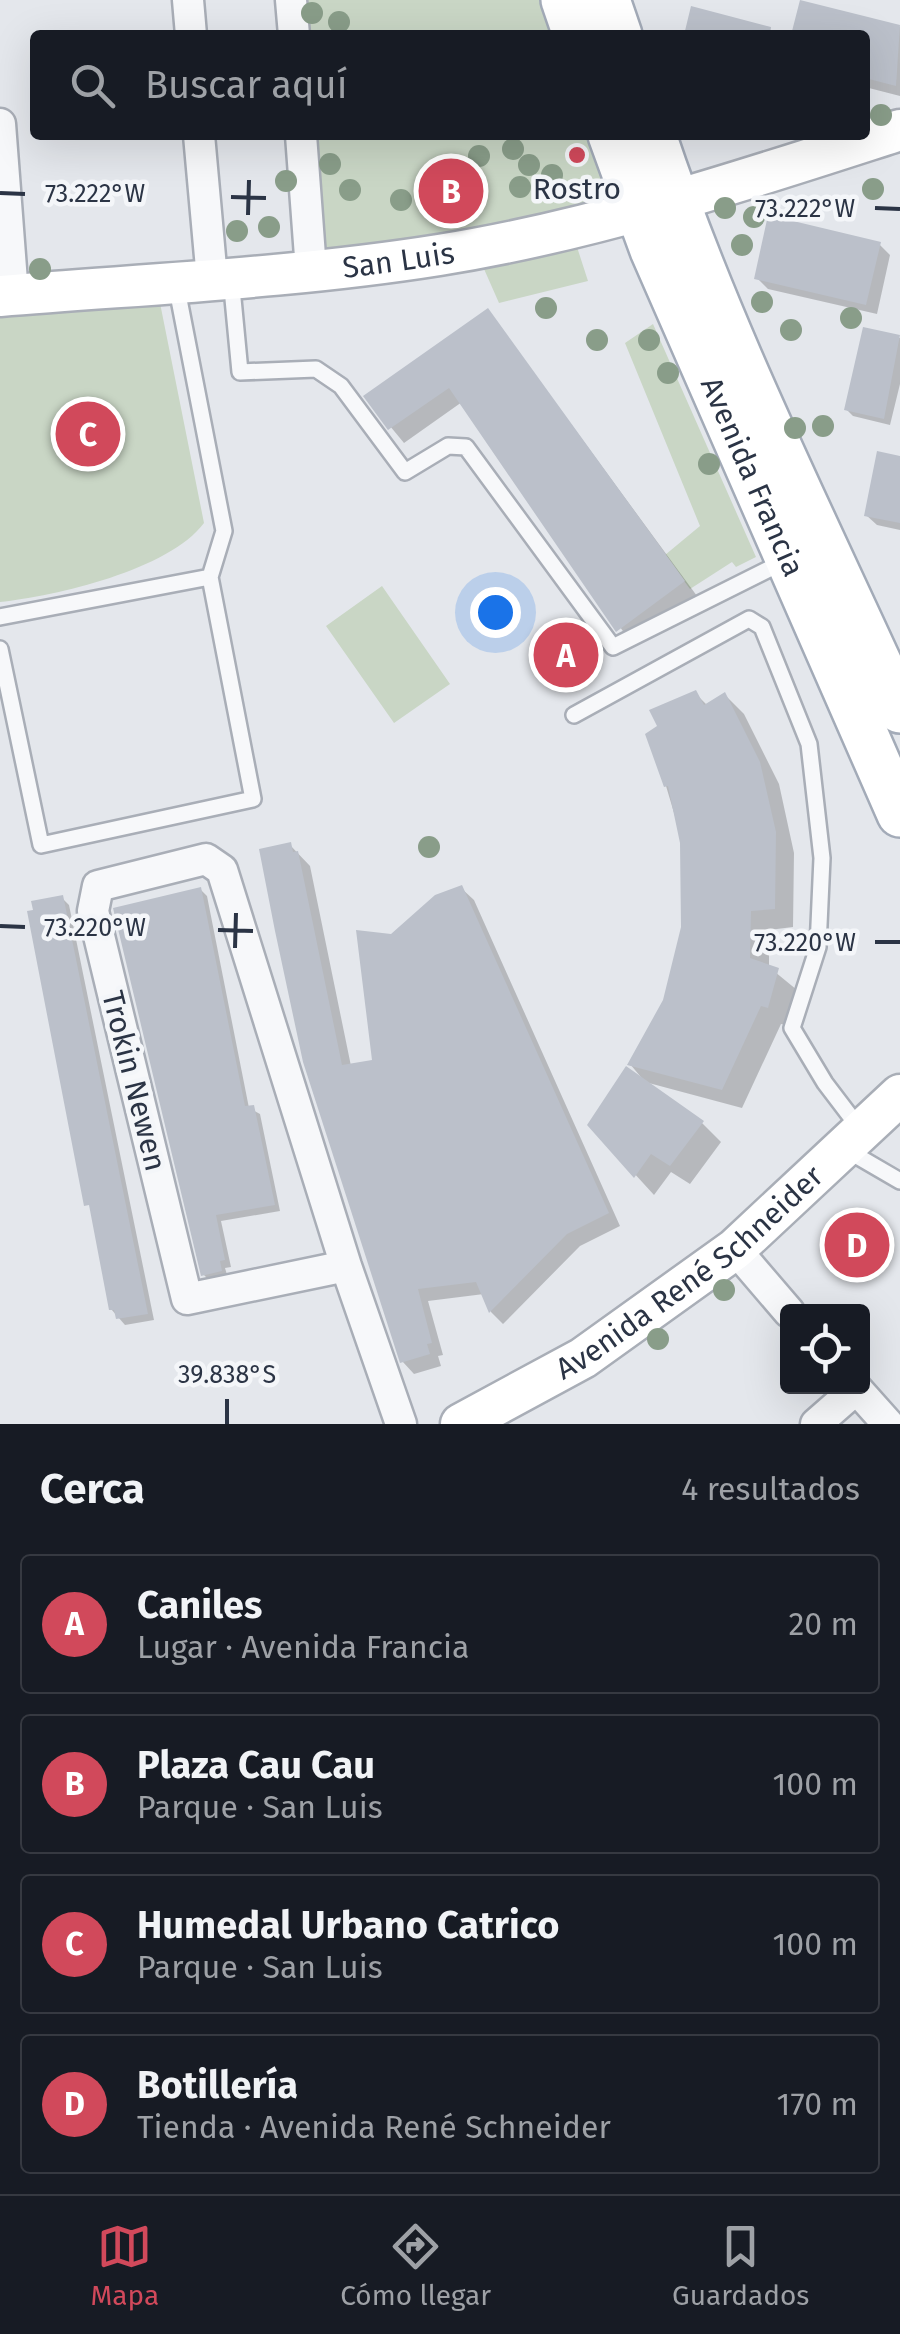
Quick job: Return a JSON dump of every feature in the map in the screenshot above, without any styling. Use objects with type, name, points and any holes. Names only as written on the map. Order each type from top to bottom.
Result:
[{"type":"main road","points":[[564,0],[574,30]]},
{"type":"main road","points":[[607,0],[617,30]]},
{"type":"main road","name":"Avenida Francia","points":[[614,140],[656,207],[862,676],[900,814]]},
{"type":"main road","name":"Avenida Francia","points":[[653,140],[656,207]]},
{"type":"main road","name":"Avenida Francia","points":[[766,462],[788,559],[862,676],[900,710]]},
{"type":"street","points":[[188,0],[191,30]]},
{"type":"street","points":[[292,0],[294,30]]},
{"type":"street","points":[[0,124],[7,295]]},
{"type":"street","name":"San Luis","points":[[870,139],[900,130]]},
{"type":"street","points":[[200,140],[206,280]]},
{"type":"street","points":[[301,140],[311,270]]},
{"type":"street","name":"San Luis","points":[[7,295],[206,280],[440,255],[656,207],[868,140]]},
{"type":"street","name":"Trokin Newen","points":[[346,1266],[187,1299],[93,910],[98,886],[206,859],[222,870],[346,1266],[400,1424]]},
{"type":"street","name":"Avenida René Schneider","points":[[461,1424],[584,1358],[735,1249],[900,1095]]},
{"type":"street","points":[[735,1249],[782,1304]]},
{"type":"street","points":[[816,1424],[848,1394]]},
{"type":"street","points":[[860,1394],[888,1424]]},
{"type":"lane","points":[[206,280],[240,372],[316,369],[341,386],[405,472],[448,446],[466,446],[613,647],[788,559]]},
{"type":"lane","points":[[0,648],[41,845],[253,799],[210,577],[224,531],[206,280]]},
{"type":"lane","points":[[0,617],[210,577]]},
{"type":"lane","points":[[574,715],[749,620],[762,627],[809,744],[822,858],[818,947],[792,1028],[825,1083],[851,1138],[898,1174]]},
{"type":"green space","points":[[278,0],[543,0],[554,30],[281,30]]},
{"type":"green space","points":[[291,140],[595,140],[609,178],[604,204],[585,212],[303,260]]},
{"type":"green space","points":[[577,247],[588,281],[499,303],[484,269]]},
{"type":"green space","points":[[160,303],[204,523],[187,540],[139,567],[80,587],[0,602],[0,318]]},
{"type":"green space","points":[[653,324],[756,557],[736,567],[732,562],[690,589],[665,555],[700,526],[625,343]]},
{"type":"green space","points":[[382,586],[450,684],[394,723],[326,626]]},
{"type":"building","points":[[800,0],[900,25],[896,86],[870,79],[870,30],[792,30]]},
{"type":"building","points":[[691,6],[771,27],[771,30],[685,30]]},
{"type":"building","points":[[768,215],[881,242],[866,305],[754,279]]},
{"type":"building","points":[[488,308],[685,581],[616,632],[449,388],[388,430],[363,396]]},
{"type":"building","points":[[863,327],[900,335],[884,419],[844,410]]},
{"type":"building","points":[[877,451],[900,456],[900,523],[864,516]]},
{"type":"building","points":[[586,629],[598,646],[558,672],[547,653]]},
{"type":"building","points":[[696,690],[704,705],[725,692],[760,762],[776,832],[775,909],[751,911],[750,958],[779,968],[768,1008],[761,1006],[722,1090],[627,1065],[663,1000],[681,927],[680,843],[668,786],[664,787],[645,734],[657,726],[649,710]]},
{"type":"building","points":[[291,842],[293,852],[298,851],[342,1065],[372,1060],[356,930],[391,934],[435,895],[462,885],[609,1213],[567,1234],[489,1313],[476,1282],[418,1289],[432,1343],[427,1344],[430,1354],[400,1363],[303,1062],[275,931],[259,849]]},
{"type":"building","points":[[201,887],[245,1106],[254,1105],[275,1205],[216,1215],[225,1260],[220,1261],[222,1271],[201,1276],[113,908]]},
{"type":"building","points":[[63,895],[148,1314],[116,1319],[114,1310],[109,1310],[89,1205],[84,1206],[27,911],[33,910],[31,901]]},
{"type":"building","points":[[626,1066],[704,1121],[670,1166],[651,1154],[634,1178],[587,1125]]},
{"type":"place","name":"Rostro","points":[[577,155]]},
{"type":"place","name":"Plaza Cau Cau","points":[[451,191]]},
{"type":"place","name":"Humedal Urbano Catrico","points":[[88,434]]},
{"type":"place","name":"Caniles","points":[[566,655]]},
{"type":"place","name":"Botillería","points":[[857,1245]]}]
